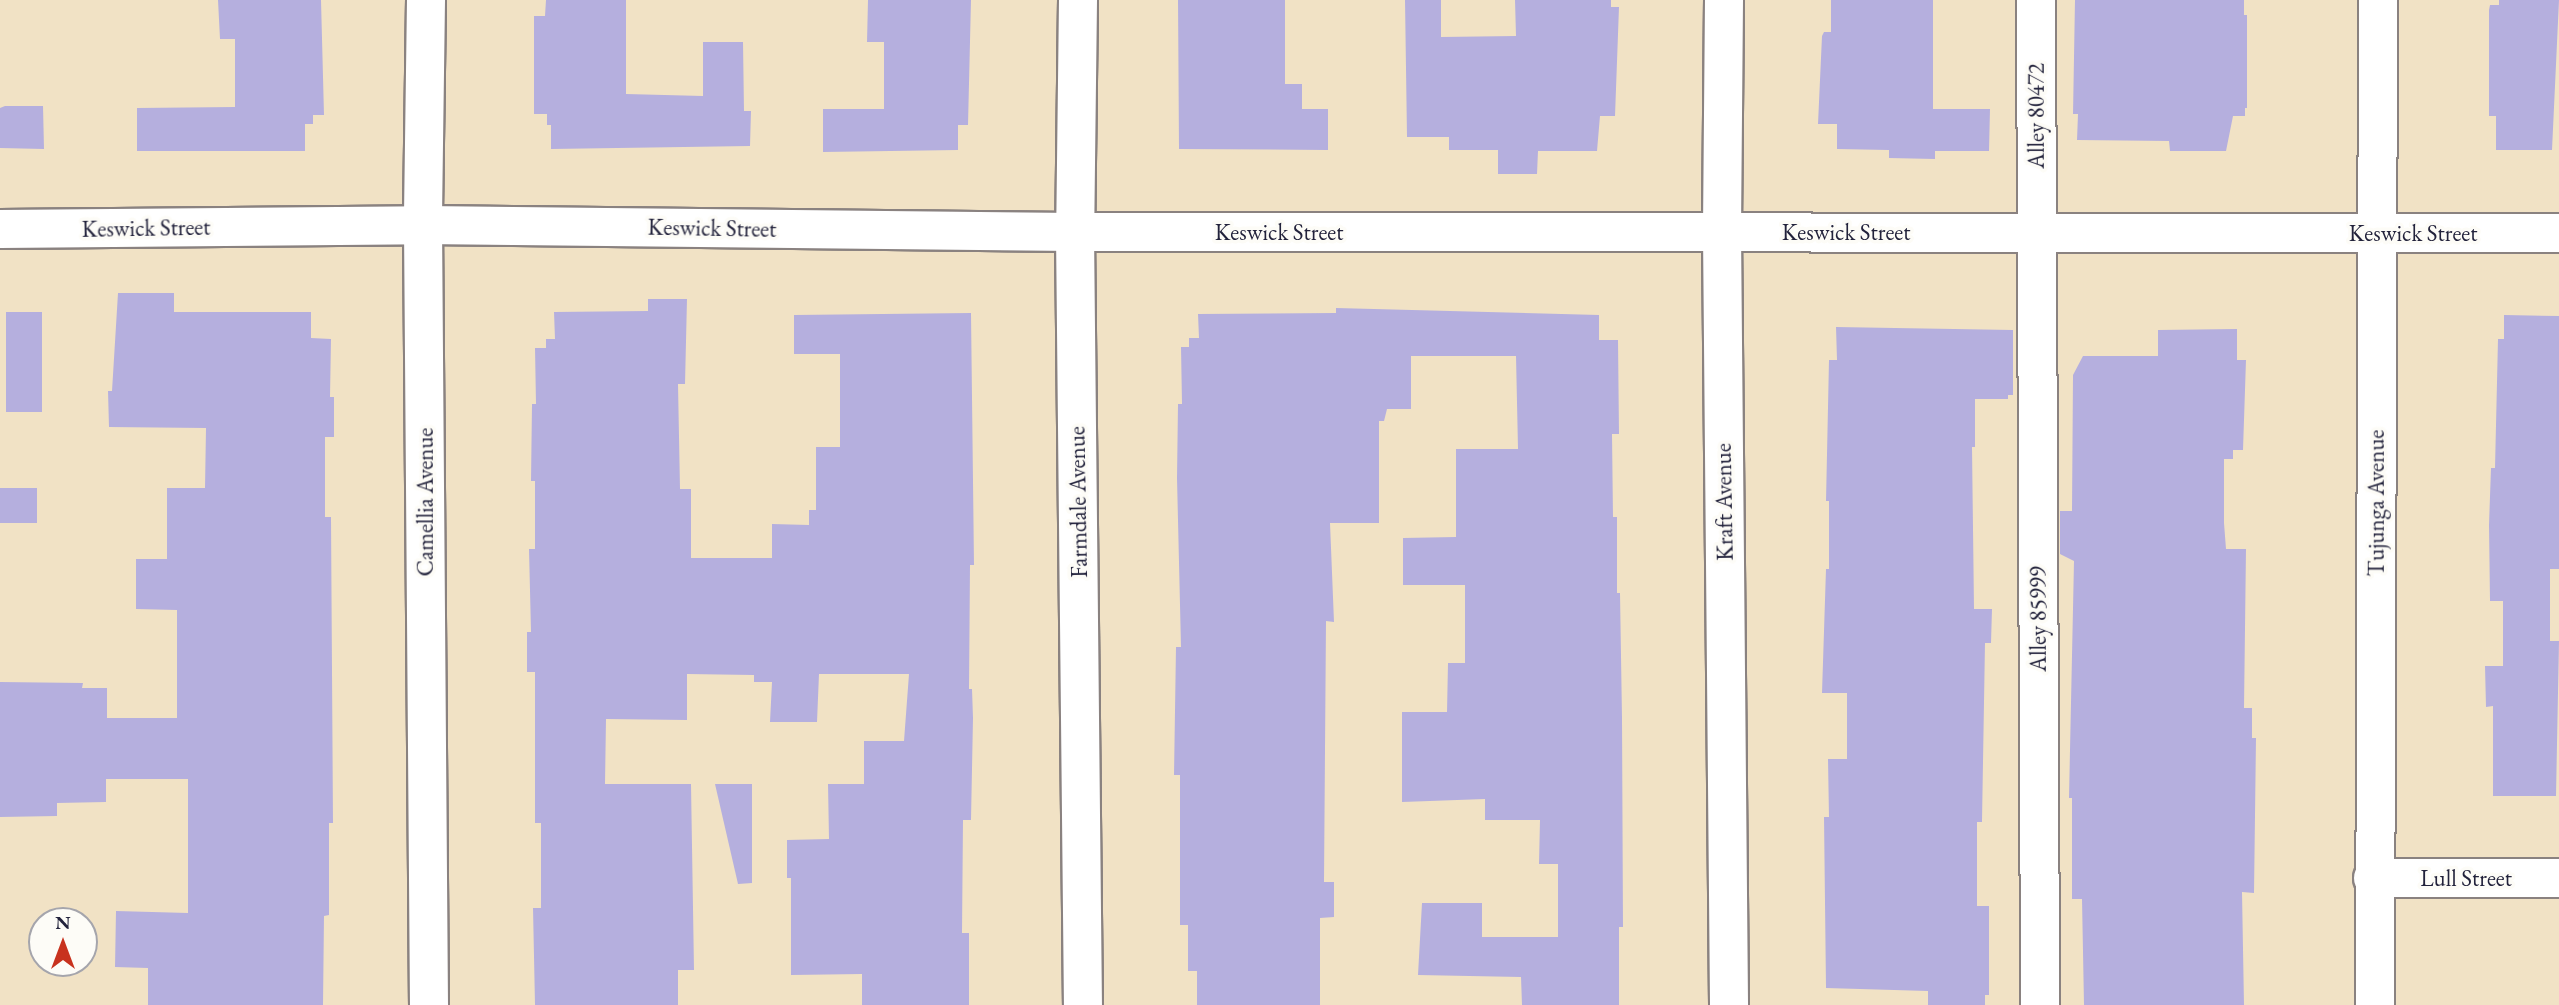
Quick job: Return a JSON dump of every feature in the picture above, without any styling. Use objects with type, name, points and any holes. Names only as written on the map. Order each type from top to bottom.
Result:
[{"type":"street","name":"Camellia Avenue","points":[[426,0],[423,225],[429,1005]]},
{"type":"street","name":"Farmdale Avenue","points":[[1078,0],[1075,232],[1083,1005]]},
{"type":"street","name":"Kraft Avenue","points":[[1724,0],[1722,232],[1729,1005]]},
{"type":"street","name":"Alley 80472","points":[[2035,233],[2036,0]]},
{"type":"street","name":"Tujunga Avenue","points":[[2375,1005],[2373,878],[2378,0]]},
{"type":"street","name":"Keswick Street","points":[[0,229],[423,225],[1075,232],[2559,233]]},
{"type":"street","name":"Alley 85999","points":[[2035,233],[2040,1005]]},
{"type":"street","name":"Lull Street","points":[[2373,878],[2559,878]]},
{"type":"building","points":[[218,0],[321,0],[324,115],[313,115],[313,124],[305,124],[305,151],[137,151],[137,108],[235,107],[235,39],[220,39]]},
{"type":"building","points":[[546,0],[626,0],[626,94],[703,96],[703,42],[743,42],[744,111],[751,111],[750,146],[551,149],[551,125],[547,125],[547,114],[534,114],[534,16],[545,16]]},
{"type":"building","points":[[868,0],[971,0],[968,125],[958,125],[958,150],[823,152],[823,109],[884,109],[884,42],[867,42]]},
{"type":"building","points":[[1178,0],[1285,0],[1285,84],[1302,84],[1302,109],[1328,109],[1328,150],[1179,149]]},
{"type":"building","points":[[1405,0],[1441,0],[1441,37],[1516,36],[1515,0],[1611,0],[1611,7],[1619,7],[1615,116],[1600,116],[1597,151],[1538,151],[1537,174],[1498,174],[1498,150],[1449,150],[1449,137],[1407,137]]},
{"type":"building","points":[[1831,0],[1933,0],[1933,109],[1990,109],[1989,151],[1935,151],[1935,159],[1889,158],[1889,150],[1837,149],[1837,124],[1818,124],[1822,36],[1824,32],[1831,32]]},
{"type":"building","points":[[2075,0],[2244,0],[2244,15],[2247,15],[2247,108],[2245,116],[2233,116],[2226,151],[2170,151],[2169,141],[2077,140],[2078,114],[2073,114]]},
{"type":"building","points":[[2499,0],[2559,0],[2552,150],[2496,150],[2496,116],[2489,116],[2489,10],[2490,5],[2499,5]]},
{"type":"building","points":[[43,106],[44,149],[0,148],[0,108]]},
{"type":"building","points":[[118,293],[174,293],[174,312],[311,312],[311,338],[331,339],[330,397],[334,397],[334,437],[325,437],[325,517],[331,517],[333,823],[329,823],[329,915],[324,916],[323,1005],[148,1005],[148,968],[115,967],[116,911],[188,913],[188,779],[106,779],[106,802],[57,803],[57,816],[0,817],[0,682],[83,683],[82,688],[107,688],[107,718],[177,718],[177,610],[136,609],[136,559],[167,559],[167,488],[205,488],[206,428],[109,427],[108,391],[112,391]]},
{"type":"building","points":[[648,299],[687,299],[685,384],[678,384],[680,489],[691,489],[691,558],[772,558],[772,524],[809,525],[809,510],[816,510],[816,447],[840,447],[840,354],[794,354],[794,315],[971,313],[974,565],[970,565],[969,689],[972,689],[973,718],[971,820],[963,820],[962,933],[969,933],[969,1005],[862,1005],[862,974],[791,975],[791,878],[787,878],[787,840],[829,839],[828,784],[864,784],[864,741],[904,741],[909,674],[819,674],[817,722],[770,722],[772,682],[754,682],[754,675],[687,674],[687,720],[606,719],[605,784],[691,784],[694,970],[678,970],[678,1005],[535,1005],[533,908],[541,908],[541,823],[535,823],[535,672],[527,672],[527,632],[531,632],[529,549],[535,549],[535,481],[531,481],[532,404],[536,404],[535,348],[546,348],[546,339],[555,339],[554,312],[648,311]]},
{"type":"building","points":[[1336,308],[1599,315],[1599,340],[1618,340],[1619,434],[1612,434],[1613,517],[1617,517],[1617,593],[1620,593],[1622,718],[1623,927],[1619,927],[1619,1005],[1522,1005],[1521,977],[1418,975],[1422,903],[1482,903],[1482,937],[1558,937],[1558,864],[1539,864],[1540,820],[1485,820],[1485,799],[1402,802],[1402,712],[1447,712],[1448,663],[1465,663],[1465,585],[1403,585],[1403,538],[1456,537],[1456,449],[1518,449],[1516,356],[1411,356],[1411,409],[1387,409],[1384,421],[1379,421],[1379,523],[1330,523],[1334,622],[1326,621],[1324,882],[1334,882],[1334,917],[1320,918],[1320,1005],[1197,1005],[1197,971],[1188,971],[1188,925],[1180,925],[1180,775],[1174,775],[1176,647],[1181,647],[1177,478],[1178,404],[1182,404],[1181,347],[1189,347],[1189,338],[1199,338],[1198,314],[1336,313]]},
{"type":"building","points":[[6,312],[42,312],[42,412],[6,412]]},
{"type":"building","points":[[2504,315],[2559,316],[2559,569],[2550,569],[2550,641],[2559,641],[2556,796],[2493,796],[2493,706],[2486,707],[2485,666],[2503,666],[2503,601],[2490,601],[2489,525],[2491,468],[2495,468],[2498,339],[2504,339]]},
{"type":"building","points":[[1836,327],[2013,330],[2013,395],[2008,395],[2008,399],[1975,399],[1975,447],[1972,447],[1974,609],[1992,609],[1991,643],[1985,643],[1982,822],[1977,822],[1977,906],[1989,906],[1989,995],[1985,995],[1985,1005],[1928,1005],[1928,991],[1826,988],[1824,817],[1829,817],[1828,759],[1847,759],[1847,693],[1822,693],[1826,569],[1829,569],[1829,501],[1826,501],[1829,360],[1837,360]]},
{"type":"building","points":[[2237,329],[2237,360],[2246,360],[2243,450],[2233,450],[2233,459],[2224,459],[2224,523],[2226,549],[2246,549],[2244,708],[2252,708],[2252,738],[2256,738],[2254,893],[2242,892],[2244,1005],[2084,1005],[2082,899],[2072,899],[2072,798],[2069,798],[2074,561],[2060,554],[2060,511],[2072,511],[2073,375],[2083,356],[2158,356],[2158,330]]},
{"type":"building","points":[[0,488],[37,488],[37,523],[0,523]]},
{"type":"building","points":[[715,784],[752,784],[752,883],[738,884]]}]
